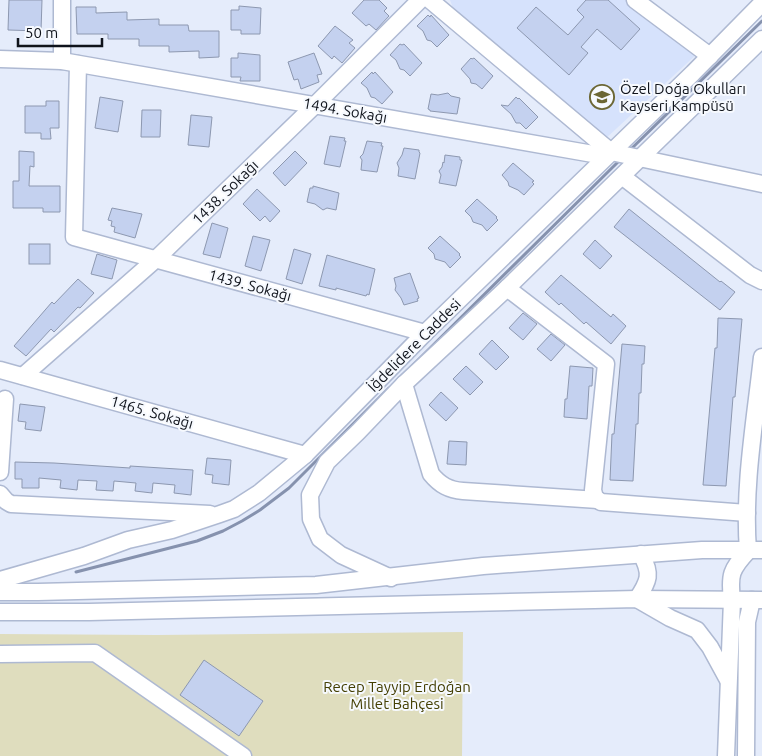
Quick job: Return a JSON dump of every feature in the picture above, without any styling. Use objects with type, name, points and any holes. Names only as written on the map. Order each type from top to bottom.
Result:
[{"type":"street","points":[[62,0],[62,61]]},
{"type":"street","name":"1438. Sokağı","points":[[23,376],[156,259],[316,105],[420,0]]},
{"type":"street","points":[[430,0],[624,155]]},
{"type":"street","points":[[636,0],[710,56]]},
{"type":"street","name":"İğdelidere Caddesi","points":[[391,578],[341,555],[320,539],[311,519],[310,495],[327,462],[404,384],[623,177],[624,155],[710,56],[762,3]]},
{"type":"street","name":"İğdelidere Caddesi","points":[[0,580],[84,556],[128,540],[172,530],[234,509],[254,496],[305,455],[425,333],[624,155],[762,39]]},
{"type":"street","name":"1494. Sokağı","points":[[0,59],[62,61],[593,154],[624,155],[762,184]]},
{"type":"street","name":"1439. Sokağı","points":[[78,64],[74,237],[425,333]]},
{"type":"street","points":[[623,177],[750,275],[762,281]]},
{"type":"street","points":[[507,288],[606,364],[593,490],[598,500]]},
{"type":"street","points":[[755,550],[751,519],[756,468],[762,358]]},
{"type":"street","name":"1465. Sokağı","points":[[0,370],[305,455]]},
{"type":"street","points":[[404,384],[431,474],[448,488],[463,492],[598,500],[601,502],[751,519]]},
{"type":"street","points":[[0,472],[5,399]]},
{"type":"street","points":[[0,494],[11,504],[220,514]]},
{"type":"street","points":[[0,592],[316,586],[483,566],[702,550],[755,550]]},
{"type":"street","points":[[726,756],[732,600],[731,575],[734,568],[755,550]]},
{"type":"street","points":[[638,599],[648,576],[648,569],[641,554]]},
{"type":"street","points":[[638,599],[670,618],[697,630],[710,647],[728,681]]},
{"type":"street","points":[[0,612],[89,612],[638,599],[757,600],[747,622],[746,756]]},
{"type":"street","points":[[0,654],[96,653],[243,756]]},
{"type":"shaded area","name":"Özel Doğa Okulları Kayseri Kampüsü","points":[[450,0],[629,0],[698,53],[603,141],[453,8]]},
{"type":"green space","name":"Recep Tayyip Erdoğan Millet Bahçesi","points":[[463,632],[462,756],[0,756],[0,634],[157,635]]},
{"type":"building","points":[[9,0],[42,0],[41,31],[8,30]]},
{"type":"building","points":[[364,0],[379,0],[387,8],[384,11],[389,16],[376,30],[369,24],[366,26],[352,13]]},
{"type":"building","points":[[586,0],[608,0],[640,29],[621,50],[597,29],[581,47],[588,53],[569,75],[517,28],[536,7],[568,35],[584,17],[577,10]]},
{"type":"building","points":[[239,6],[261,8],[260,34],[241,34],[241,30],[231,30],[231,10],[239,10]]},
{"type":"building","points":[[76,7],[96,7],[96,13],[127,12],[127,20],[159,19],[159,25],[188,25],[189,31],[219,31],[219,57],[199,58],[199,51],[169,52],[169,46],[139,46],[139,39],[108,39],[108,34],[77,34]]},
{"type":"building","points":[[428,15],[430,17],[431,15],[449,35],[437,47],[427,40],[423,31],[417,26]]},
{"type":"building","points":[[335,26],[353,40],[349,43],[355,48],[342,63],[334,56],[332,59],[318,46]]},
{"type":"building","points":[[400,44],[404,44],[422,63],[410,76],[400,69],[396,60],[390,55]]},
{"type":"building","points":[[238,53],[260,55],[260,81],[240,81],[241,77],[231,77],[231,58],[238,58]]},
{"type":"building","points":[[314,53],[322,74],[317,75],[319,82],[301,89],[298,79],[294,80],[288,62]]},
{"type":"building","points":[[471,58],[474,58],[493,76],[482,89],[476,84],[471,83],[470,79],[461,69]]},
{"type":"building","points":[[372,72],[373,74],[375,72],[393,92],[382,104],[371,97],[367,88],[361,83]]},
{"type":"building","points":[[448,93],[451,96],[460,98],[457,114],[430,111],[428,109],[431,94]]},
{"type":"building","points":[[100,97],[123,101],[118,132],[95,128]]},
{"type":"building","points":[[516,97],[538,117],[526,129],[520,123],[516,123],[511,114],[501,105],[508,106]]},
{"type":"building","points":[[46,101],[59,101],[59,128],[50,128],[51,139],[41,139],[41,133],[25,133],[25,106],[46,106]]},
{"type":"building","points":[[142,110],[161,110],[160,137],[141,137]]},
{"type":"building","points":[[191,115],[212,117],[209,147],[188,145]]},
{"type":"building","points":[[330,136],[345,138],[344,141],[346,141],[340,167],[324,164]]},
{"type":"building","points":[[367,141],[382,143],[381,146],[383,146],[377,172],[361,170],[362,160],[360,157],[363,154]]},
{"type":"building","points":[[404,148],[419,150],[415,179],[398,176],[399,168],[397,163]]},
{"type":"building","points":[[19,151],[34,152],[34,167],[30,166],[29,186],[60,186],[60,212],[43,212],[43,208],[13,208],[13,181],[19,181]]},
{"type":"building","points":[[295,151],[307,163],[285,186],[273,173]]},
{"type":"building","points":[[445,155],[460,157],[460,160],[462,160],[456,186],[439,183],[441,175],[439,171],[444,163]]},
{"type":"building","points":[[513,163],[534,181],[532,182],[534,184],[524,195],[509,186],[502,175]]},
{"type":"building","points":[[313,186],[339,193],[336,210],[327,208],[323,210],[315,204],[307,202],[310,188],[313,188]]},
{"type":"building","points":[[257,189],[280,211],[270,222],[265,216],[260,221],[243,204]]},
{"type":"building","points":[[477,199],[498,220],[487,231],[482,225],[473,222],[465,211]]},
{"type":"building","points":[[112,208],[142,214],[135,238],[114,232],[115,227],[111,226],[112,221],[108,220]]},
{"type":"building","points":[[629,209],[735,292],[720,310],[614,227]]},
{"type":"building","points":[[212,223],[228,228],[220,258],[203,254]]},
{"type":"building","points":[[253,236],[270,240],[261,271],[245,266]]},
{"type":"building","points":[[440,236],[461,257],[450,268],[445,262],[435,259],[434,254],[428,248]]},
{"type":"building","points":[[595,240],[612,256],[600,269],[583,254]]},
{"type":"building","points":[[29,244],[50,244],[50,264],[29,264]]},
{"type":"building","points":[[294,249],[311,254],[302,284],[286,279]]},
{"type":"building","points":[[97,254],[117,260],[112,279],[91,274]]},
{"type":"building","points":[[327,255],[375,269],[369,295],[367,294],[366,296],[336,288],[336,290],[319,286]]},
{"type":"building","points":[[410,273],[419,298],[417,299],[418,301],[404,305],[395,290],[394,278]]},
{"type":"building","points":[[561,275],[611,317],[613,314],[626,326],[611,344],[586,322],[584,324],[561,303],[559,305],[545,292]]},
{"type":"building","points":[[78,279],[94,293],[54,332],[51,329],[26,356],[14,346],[52,302],[54,304]]},
{"type":"building","points":[[523,313],[537,324],[523,340],[509,328]]},
{"type":"building","points":[[718,318],[742,319],[735,397],[733,397],[726,486],[703,485],[715,348],[717,348]]},
{"type":"building","points":[[551,334],[565,345],[551,361],[537,349]]},
{"type":"building","points":[[492,340],[509,357],[496,370],[479,354]]},
{"type":"building","points":[[622,344],[645,346],[641,393],[639,393],[638,424],[636,424],[633,481],[610,480],[612,434],[614,434]]},
{"type":"building","points":[[466,366],[483,382],[470,395],[453,379]]},
{"type":"building","points":[[570,366],[593,368],[592,386],[589,386],[587,419],[564,417]]},
{"type":"building","points":[[441,392],[458,408],[446,421],[429,405]]},
{"type":"building","points":[[20,404],[45,407],[41,431],[25,429],[26,422],[18,421]]},
{"type":"building","points":[[449,441],[467,442],[466,465],[447,464]]},
{"type":"building","points":[[207,458],[231,460],[229,485],[212,483],[213,475],[205,474]]},
{"type":"building","points":[[15,462],[193,470],[191,495],[174,493],[175,485],[153,483],[152,493],[135,491],[136,483],[114,481],[113,491],[96,490],[97,481],[78,480],[77,490],[60,488],[61,480],[39,478],[39,488],[22,488],[22,479],[15,479]]},
{"type":"building","points":[[204,660],[263,701],[239,736],[180,695]]},
{"type":"waterway","points":[[630,150],[762,21]]},
{"type":"waterway","points":[[408,370],[620,160]]},
{"type":"waterway","points":[[76,572],[197,541],[242,521],[289,488],[389,388]]},
{"type":"place","name":"Özel Doğa Okulları Kayseri Kampüsü","points":[[602,97]]}]
